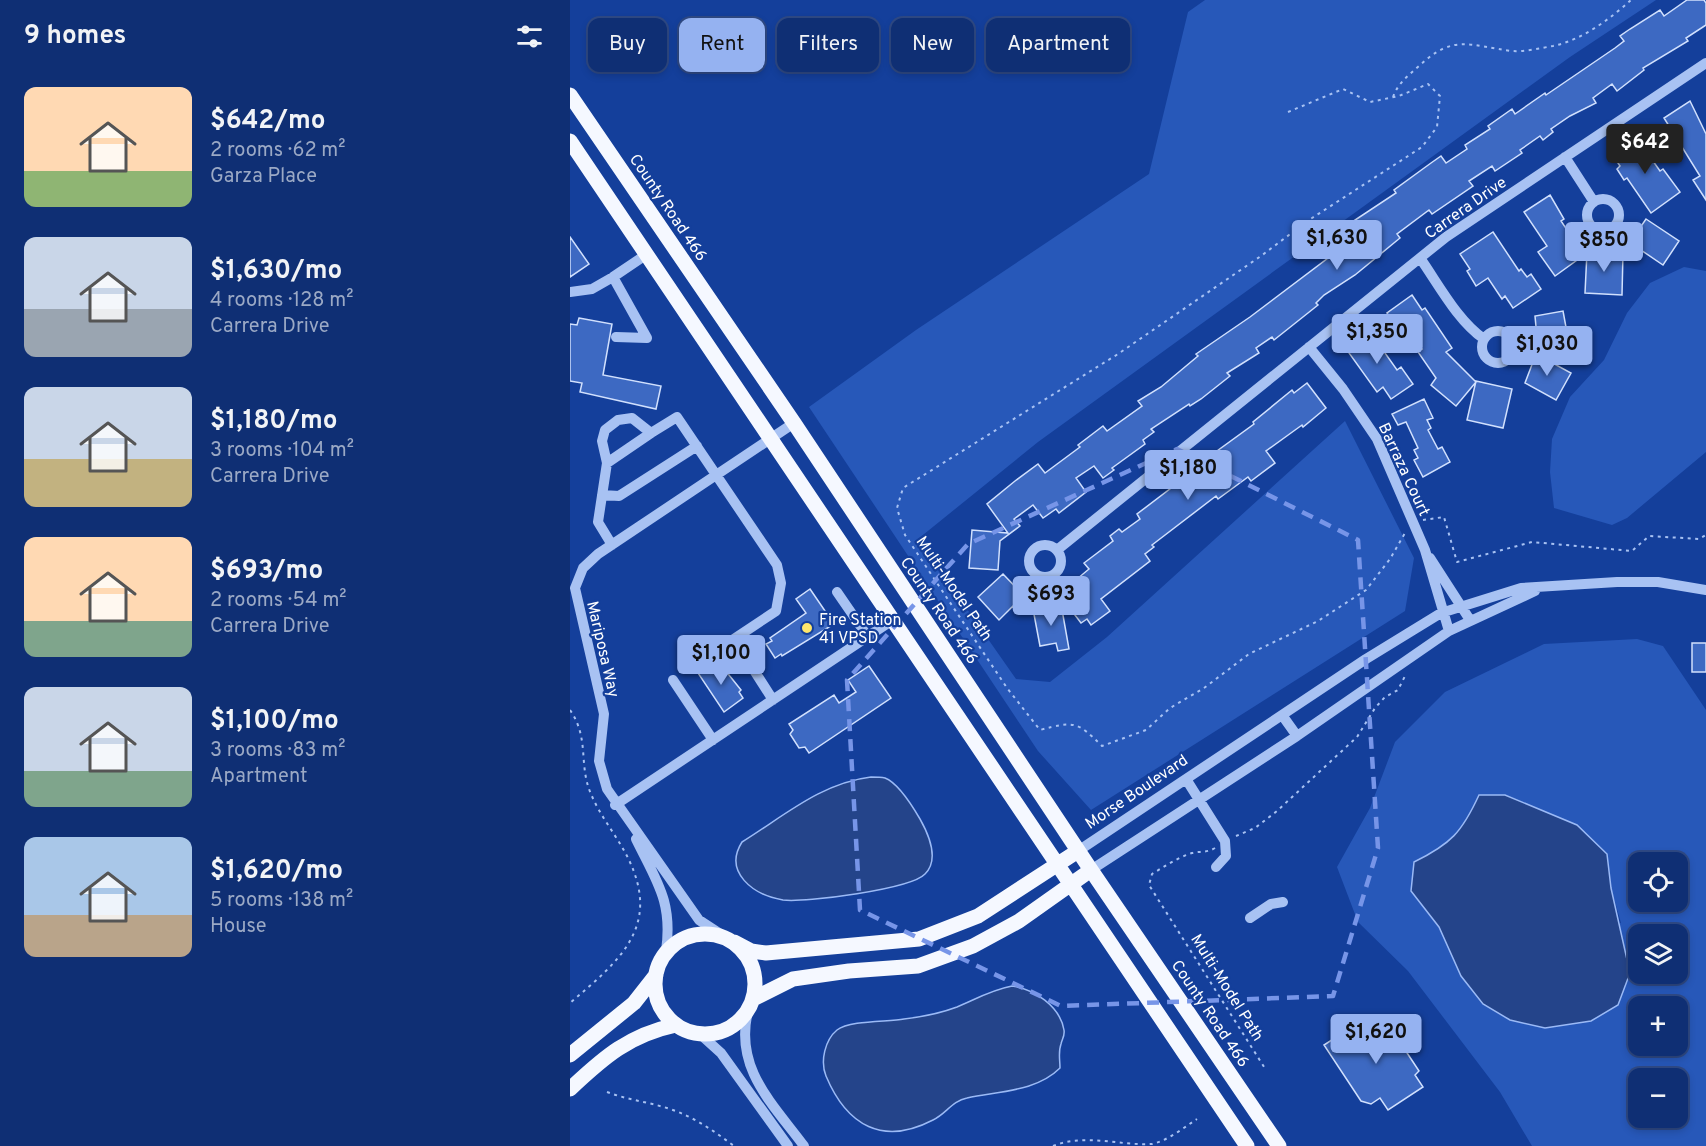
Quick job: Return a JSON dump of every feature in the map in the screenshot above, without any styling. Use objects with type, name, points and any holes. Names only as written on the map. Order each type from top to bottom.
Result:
[{"type":"main road","name":"County Road 466","points":[[570,95],[794,423],[1091,870],[1279,1146]]},
{"type":"main road","points":[[570,141],[1247,1146]]},
{"type":"main road","name":"Morse Boulevard","points":[[729,940],[751,951],[766,953],[919,939],[978,916],[1078,850]]},
{"type":"main road","name":"Morse Boulevard","points":[[751,1005],[793,979],[849,971],[918,966],[973,946],[1019,921],[1091,870]]},
{"type":"main road","points":[[570,1055],[634,1003],[656,975],[666,951],[679,941],[693,935],[710,933],[729,940],[745,953],[756,981],[751,1005],[737,1023],[723,1031],[700,1034],[676,1025],[658,1003],[656,975]]},
{"type":"main road","points":[[570,1089],[603,1058],[630,1040],[650,1031],[676,1025]]},
{"type":"street","points":[[1703,65],[1706,77]]},
{"type":"street","name":"Carrera Drive","points":[[1057,550],[1420,258],[1703,65]]},
{"type":"street","points":[[1565,157],[1594,202]]},
{"type":"street","points":[[570,292],[592,290],[647,254]]},
{"type":"street","points":[[1420,258],[1461,317],[1484,339]]},
{"type":"street","points":[[613,277],[647,338],[616,337]]},
{"type":"street","name":"Barraza Court","points":[[1309,347],[1342,388],[1377,439],[1425,550],[1441,613],[1449,631]]},
{"type":"street","points":[[607,463],[676,417],[697,446],[777,565],[781,583],[776,611],[734,639],[774,700]]},
{"type":"street","points":[[612,545],[598,522],[607,463],[602,441],[605,430],[618,420],[632,418],[651,433]]},
{"type":"street","name":"Mariposa Way","points":[[729,940],[699,920],[615,805],[602,775],[599,761],[604,714],[575,588],[583,568],[612,545],[794,423]]},
{"type":"street","points":[[602,495],[619,496],[697,446]]},
{"type":"street","name":"Barraza Court","points":[[1425,550],[1470,620]]},
{"type":"street","name":"Morse Boulevard","points":[[1078,850],[1441,613],[1521,588],[1658,582],[1706,590]]},
{"type":"street","name":"Morse Boulevard","points":[[1091,870],[1297,736],[1449,631],[1538,589]]},
{"type":"street","points":[[837,592],[868,637]]},
{"type":"street","points":[[615,805],[894,619]]},
{"type":"street","points":[[673,680],[713,740]]},
{"type":"street","points":[[1282,715],[1297,736]]},
{"type":"street","points":[[1186,780],[1225,841],[1226,856],[1216,867]]},
{"type":"street","name":"Mariposa Way","points":[[625,818],[666,900],[670,925],[666,951]]},
{"type":"street","points":[[1250,918],[1271,904],[1283,902]]},
{"type":"street","points":[[751,1005],[744,1040],[751,1070],[759,1086],[804,1146]]},
{"type":"street","points":[[700,1034],[721,1053],[788,1146]]},
{"type":"path","points":[[1393,97],[1397,85],[1428,57],[1445,46],[1464,42],[1514,51],[1556,45],[1607,21],[1631,0]]},
{"type":"path","name":"Multi-Model Path","points":[[1288,112],[1343,89],[1370,102],[1393,97],[1428,84],[1440,96],[1437,127],[1422,147],[1309,220],[1261,256],[1118,354],[903,488],[897,508],[904,535],[1006,688],[1040,730],[1068,722],[1082,726],[1102,746],[1146,730],[1170,708],[1204,688],[1249,654],[1318,621],[1366,590],[1413,522]]},
{"type":"path","points":[[1413,522],[1444,517],[1457,562],[1532,542],[1632,550],[1649,536],[1699,539],[1706,535]]},
{"type":"path","name":"Multi-Model Path","points":[[1266,1070],[1188,951],[1149,885],[1152,874],[1168,863],[1195,852],[1209,852],[1225,841],[1255,828],[1277,811],[1357,737],[1385,697],[1398,690],[1406,674],[1406,660]]},
{"type":"path","points":[[570,710],[579,723],[585,746],[585,775],[591,794],[628,857],[638,881],[642,904],[639,923],[630,944],[604,974],[570,1003]]},
{"type":"path","points":[[607,1092],[628,1100],[669,1109],[694,1119],[734,1146]]},
{"type":"path","points":[[1053,1146],[1087,1141],[1124,1146],[1151,1144],[1167,1139],[1197,1119]]},
{"type":"highlighted area","points":[[1177,449],[1358,540],[1378,848],[1333,996],[1061,1006],[860,910],[847,680],[968,544]]},
{"type":"shaded area","points":[[1205,0],[1656,0],[1570,57],[1038,442],[918,539],[1016,679],[1050,682],[1107,637],[1345,421],[1414,558],[1405,611],[1091,810],[1038,751],[809,407],[916,330],[1149,174],[1188,12]]},
{"type":"shaded area","points":[[1684,267],[1706,271],[1706,452],[1627,518],[1612,525],[1554,508],[1550,472],[1552,439],[1570,397],[1604,360],[1627,313],[1650,283]]},
{"type":"shaded area","points":[[1637,639],[1663,646],[1706,710],[1706,1146],[1532,1146],[1500,1092],[1408,971],[1358,922],[1337,867],[1370,808],[1395,742],[1445,692],[1544,644]],"holes":[[[1479,795],[1505,795],[1577,825],[1607,855],[1611,888],[1621,923],[1461,976],[1439,927],[1411,891],[1414,862],[1438,849],[1454,836],[1467,819]]]},
{"type":"shaded area","points":[[871,777],[885,778],[895,785],[920,819],[932,847],[932,861],[925,874],[916,880],[880,890],[795,900],[783,900],[761,893],[744,880],[736,863],[742,842],[819,793],[853,780]]},
{"type":"shaded area","points":[[1479,795],[1505,795],[1577,825],[1607,854],[1611,888],[1628,964],[1628,978],[1618,1005],[1591,1021],[1545,1028],[1510,1020],[1483,1004],[1461,976],[1439,927],[1411,891],[1414,862],[1446,843],[1467,819]]},
{"type":"shaded area","points":[[1012,986],[1029,991],[1045,1000],[1062,1021],[1064,1036],[1060,1050],[1060,1068],[1050,1076],[1028,1086],[962,1100],[933,1120],[915,1128],[898,1131],[883,1131],[856,1119],[835,1093],[824,1070],[824,1057],[829,1039],[837,1030],[851,1024],[897,1020],[938,1013],[990,992]]},
{"type":"building","points":[[1687,0],[1704,0],[1706,3],[1706,25],[1686,38],[1688,41],[1643,68],[1644,70],[1617,91],[1612,84],[1593,98],[1596,103],[1551,129],[1553,132],[1543,140],[1540,136],[1520,150],[1522,153],[1495,171],[1492,166],[1469,181],[1473,186],[1432,214],[1429,210],[1397,234],[1400,238],[1355,275],[1324,295],[1316,303],[1318,305],[1274,340],[1272,337],[1256,348],[1259,353],[1227,373],[1230,376],[1201,399],[1190,406],[1189,404],[1151,429],[1154,432],[1143,440],[1145,444],[1112,468],[1114,470],[1103,478],[1094,466],[1076,478],[1086,492],[1059,513],[1056,509],[1043,518],[1033,505],[1014,519],[1020,526],[1000,541],[998,570],[969,568],[972,530],[1008,533],[987,504],[1015,481],[1038,464],[1045,473],[1080,447],[1078,445],[1103,426],[1107,431],[1142,406],[1138,401],[1161,387],[1198,356],[1196,354],[1250,317],[1344,246],[1340,241],[1348,235],[1343,228],[1396,193],[1394,190],[1431,163],[1441,156],[1446,163],[1467,149],[1465,145],[1490,129],[1488,126],[1512,109],[1515,114],[1615,48],[1624,41],[1620,36],[1630,29],[1660,10],[1664,16]]},
{"type":"building","points":[[1690,101],[1706,134],[1706,200],[1693,180],[1700,176],[1664,118]]},
{"type":"building","points":[[1636,137],[1660,171],[1663,169],[1680,192],[1651,213],[1627,178],[1624,180],[1617,169],[1620,166],[1612,154]]},
{"type":"building","points":[[1550,195],[1564,219],[1561,221],[1584,255],[1555,276],[1538,252],[1547,246],[1524,212]]},
{"type":"building","points":[[1646,219],[1679,241],[1663,265],[1635,246],[1640,238],[1635,235]]},
{"type":"building","points":[[1493,232],[1519,271],[1521,269],[1527,277],[1531,274],[1541,289],[1513,308],[1505,296],[1502,299],[1488,278],[1476,286],[1467,271],[1470,269],[1460,254]]},
{"type":"building","points":[[570,237],[589,264],[570,277]]},
{"type":"building","points":[[1587,252],[1623,253],[1622,295],[1585,293]]},
{"type":"building","points":[[1412,295],[1422,310],[1425,308],[1452,348],[1446,352],[1476,382],[1456,406],[1431,385],[1436,378],[1418,352],[1422,349],[1411,333],[1404,338],[1387,313]]},
{"type":"building","points":[[1563,311],[1568,338],[1550,342],[1551,346],[1538,348],[1535,316]]},
{"type":"building","points":[[579,318],[612,324],[603,375],[661,386],[656,409],[580,392],[582,383],[570,381],[570,324],[577,325]]},
{"type":"building","points":[[1578,327],[1581,343],[1572,345],[1568,329]]},
{"type":"building","points":[[1368,329],[1397,370],[1401,367],[1413,384],[1391,399],[1383,387],[1377,392],[1344,346]]},
{"type":"building","points":[[1536,354],[1571,373],[1556,400],[1525,383]]},
{"type":"building","points":[[1476,381],[1512,389],[1503,428],[1467,420]]},
{"type":"building","points":[[1307,383],[1326,408],[1303,427],[1302,425],[1266,451],[1275,463],[1251,481],[1248,477],[1218,499],[1216,496],[1152,545],[1154,547],[1145,554],[1150,561],[1101,599],[1110,611],[1091,625],[1087,619],[1081,623],[1059,594],[1089,569],[1084,563],[1113,541],[1110,536],[1119,529],[1122,532],[1140,519],[1137,514],[1196,469],[1195,467],[1254,424],[1253,422],[1292,390],[1294,393]]},
{"type":"building","points":[[1424,399],[1433,418],[1427,420],[1431,428],[1428,430],[1438,449],[1442,447],[1450,462],[1423,477],[1414,460],[1418,458],[1414,450],[1418,448],[1406,422],[1398,425],[1392,414]]},
{"type":"building","points":[[1003,574],[1029,601],[1018,611],[1013,606],[999,620],[978,597]]},
{"type":"building","points":[[810,589],[834,624],[775,658],[766,644],[772,641],[770,638],[806,613],[796,599]]},
{"type":"building","points":[[1061,604],[1069,649],[1058,651],[1056,643],[1040,646],[1033,609]]},
{"type":"building","points":[[1692,643],[1706,643],[1706,672],[1692,672]]},
{"type":"building","points":[[717,660],[741,690],[739,692],[743,698],[724,712],[698,673]]},
{"type":"building","points":[[869,666],[891,698],[809,753],[805,747],[799,748],[790,734],[793,730],[789,724],[834,695],[839,703],[856,692],[848,680]]},
{"type":"building","points":[[1384,1018],[1419,1071],[1415,1075],[1423,1087],[1388,1110],[1380,1098],[1371,1104],[1361,1101],[1324,1045],[1344,1032],[1350,1041]]},
{"type":"place","name":"Fire Station 41 VPSD","points":[[807,628]]}]
